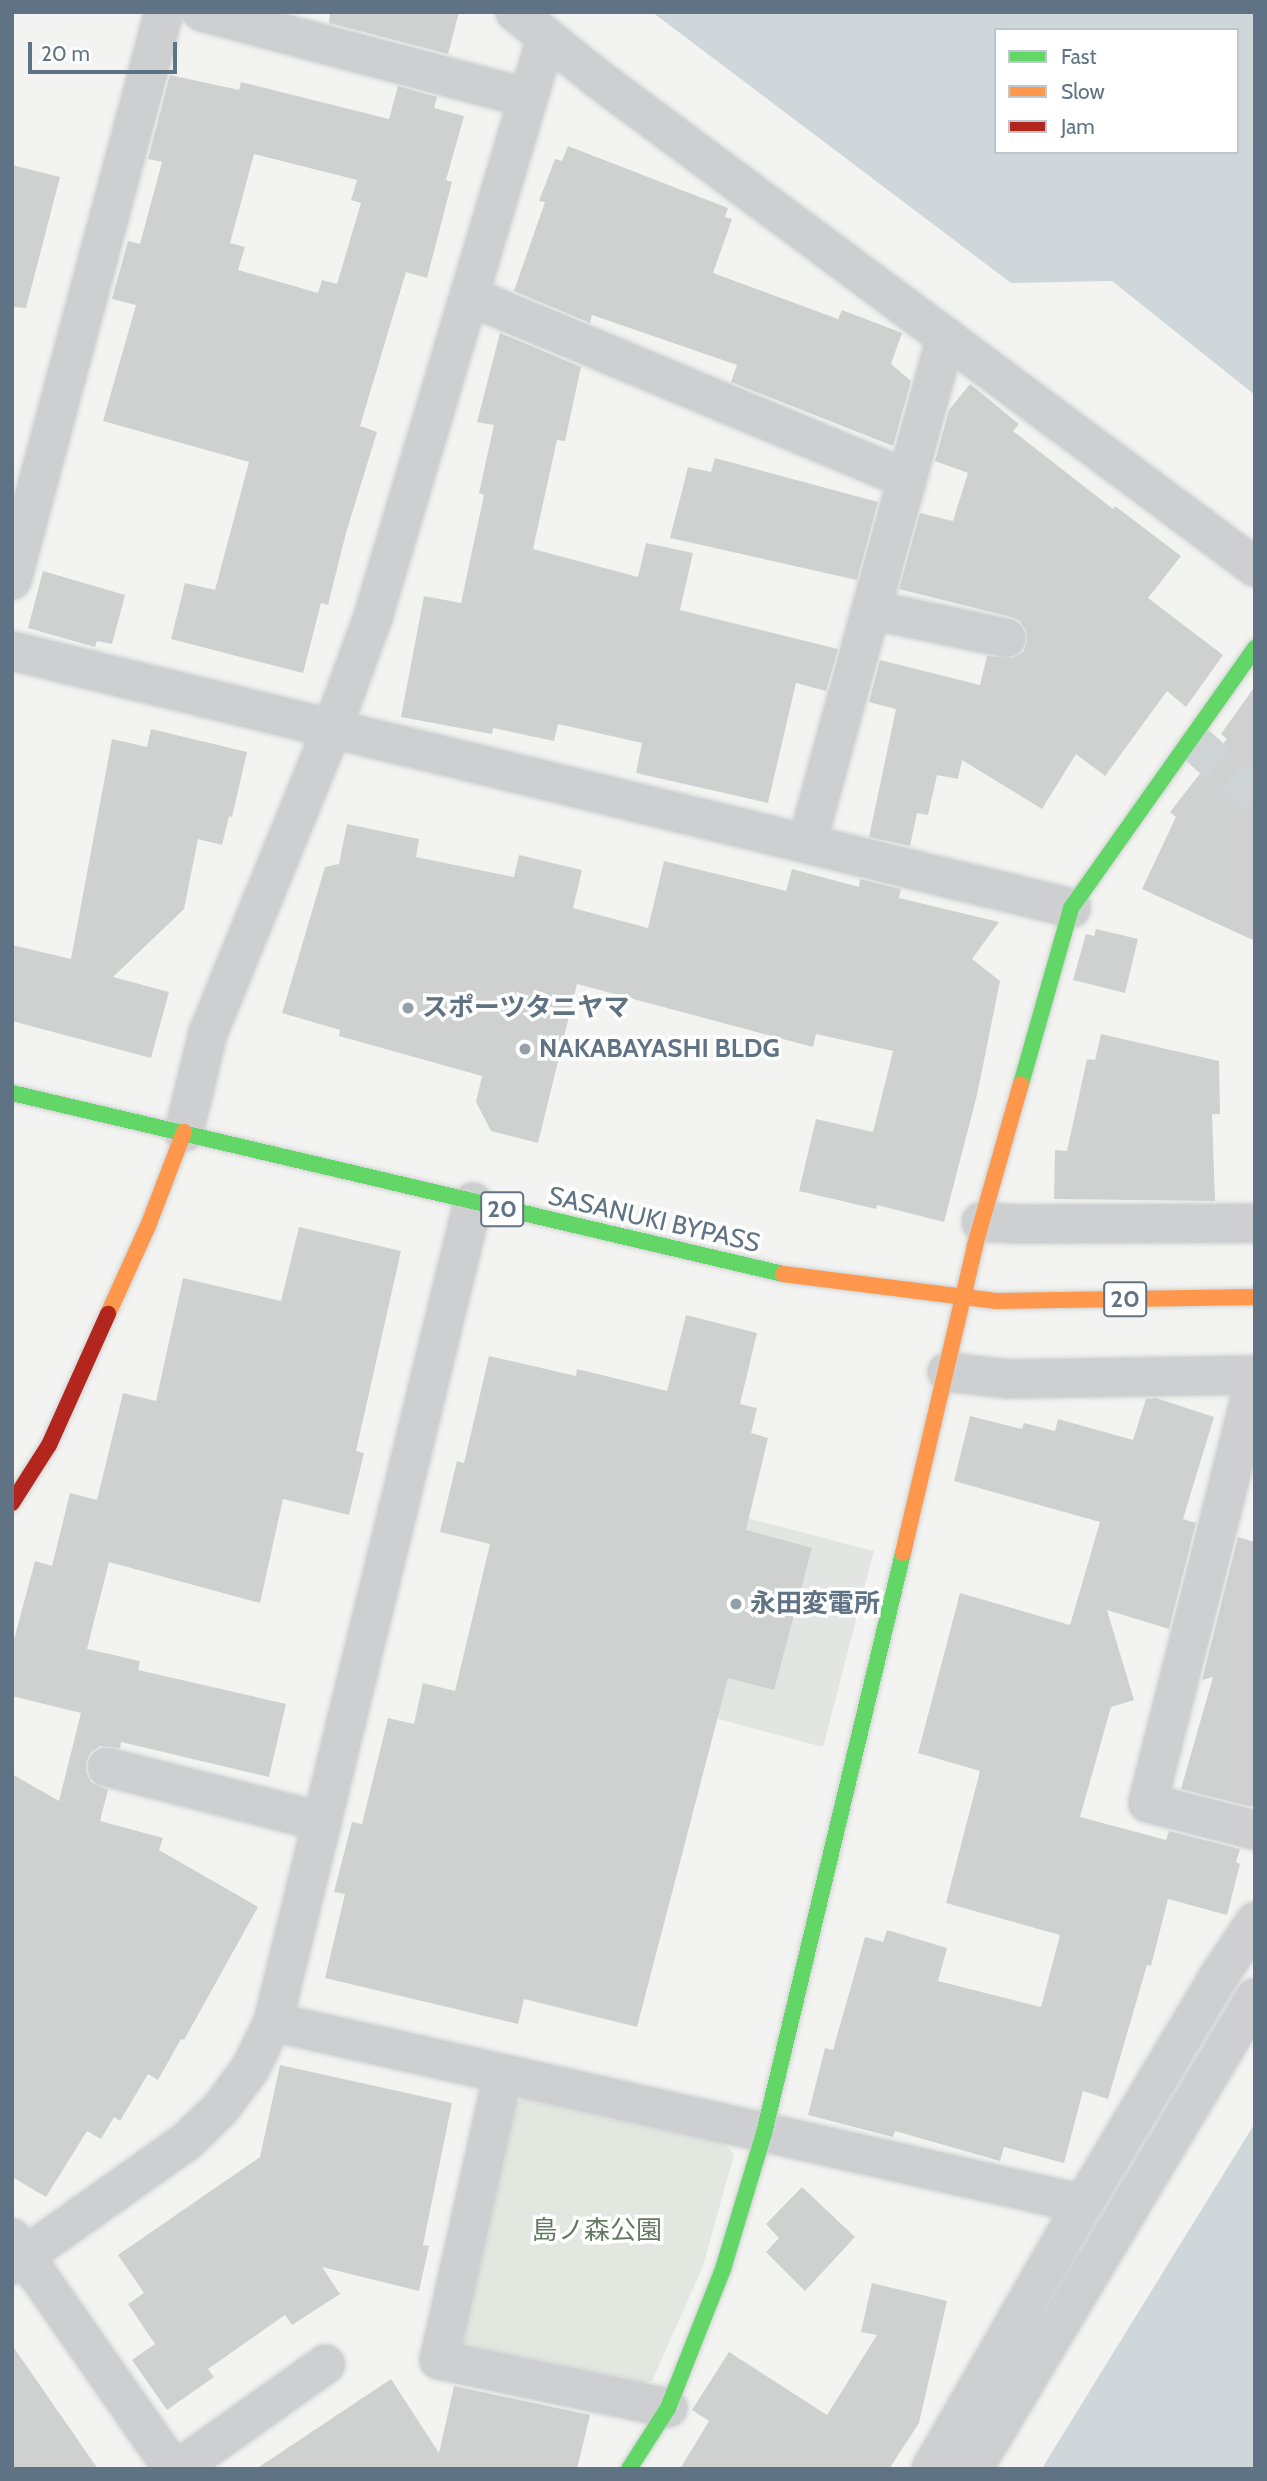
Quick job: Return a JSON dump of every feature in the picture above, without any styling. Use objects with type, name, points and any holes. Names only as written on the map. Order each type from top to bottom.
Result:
[{"type":"street","points":[[12,580],[164,12]]},
{"type":"street","points":[[202,12],[528,98]]},
{"type":"street","points":[[514,12],[546,39],[1255,567]]},
{"type":"street","points":[[12,1503],[49,1446],[148,1226],[184,1132],[208,1033],[332,729],[373,617],[546,39]]},
{"type":"street","points":[[469,296],[907,479]]},
{"type":"street","points":[[807,843],[946,337]]},
{"type":"street","points":[[871,610],[1006,638]]},
{"type":"street","points":[[629,2469],[668,2408],[723,2269],[764,2133],[947,1372],[961,1299],[1071,908],[1255,648]]},
{"type":"street","points":[[12,651],[1071,908]]},
{"type":"street","name":"SASANUKI BYPASS","points":[[12,1093],[761,1271],[961,1299],[996,1301],[1255,1297]]},
{"type":"street","points":[[326,2364],[175,2469],[16,2253],[187,2141],[221,2108],[250,2069],[273,2022],[473,1202]]},
{"type":"street","points":[[981,1222],[1255,1223]]},
{"type":"street","points":[[947,1372],[1008,1379],[1255,1377],[1148,1802],[1255,1830]]},
{"type":"street","points":[[107,1767],[322,1822]]},
{"type":"street","points":[[931,2469],[1083,2204],[1217,1979],[1255,1922]]},
{"type":"street","points":[[974,2469],[1255,1998]]},
{"type":"street","points":[[273,2022],[1083,2204]]},
{"type":"street","points":[[503,2074],[439,2360],[668,2408]]},
{"type":"shaded area","points":[[652,12],[1255,12],[1255,395],[1112,281],[1011,283]]},
{"type":"shaded area","points":[[670,1498],[874,1551],[823,1747],[620,1693]]},
{"type":"shaded area","points":[[1255,2123],[1255,2469],[1042,2469],[1044,2465]]},
{"type":"green space","name":"島ノ森公園","points":[[529,2095],[718,2138],[734,2154],[703,2266],[652,2381],[618,2388],[474,2355],[458,2337],[513,2105]]},
{"type":"building","points":[[330,12],[459,12],[448,54],[329,23]]},
{"type":"building","points":[[170,75],[239,90],[241,82],[389,119],[398,86],[437,97],[434,108],[464,116],[446,180],[452,182],[427,278],[406,272],[360,426],[377,432],[346,533],[328,605],[321,603],[303,673],[171,639],[185,583],[215,590],[249,462],[103,421],[136,305],[112,299],[128,241],[140,244],[162,162],[148,159]],"holes":[[[254,154],[357,180],[351,200],[361,203],[337,284],[322,280],[318,293],[238,270],[245,247],[230,243]]]},
{"type":"building","points":[[568,146],[728,208],[725,217],[732,219],[713,273],[838,319],[842,310],[902,333],[891,364],[911,381],[893,446],[731,382],[737,365],[592,315],[590,323],[514,291],[545,202],[539,201],[555,159],[562,161]]},
{"type":"building","points":[[12,165],[60,177],[26,308],[12,307]]},
{"type":"building","points":[[500,333],[581,367],[565,441],[557,440],[533,549],[638,577],[646,543],[693,553],[680,610],[838,649],[826,691],[796,683],[768,803],[636,773],[642,743],[558,724],[554,741],[493,728],[492,734],[401,717],[424,596],[461,603],[484,495],[479,493],[494,425],[477,422]]},
{"type":"building","points":[[970,384],[1019,424],[1013,431],[1113,509],[1115,506],[1181,556],[1148,598],[1223,655],[1186,707],[1167,691],[1105,776],[1076,754],[1042,809],[962,760],[958,779],[937,775],[928,815],[917,813],[910,846],[869,837],[896,709],[869,702],[880,660],[980,685],[987,656],[1013,658],[1023,652],[1027,642],[1026,631],[1020,621],[1011,617],[899,589],[920,513],[953,521],[968,473],[935,461],[949,410]]},
{"type":"building","points":[[715,458],[878,502],[857,580],[670,538],[688,467],[711,472]]},
{"type":"building","points":[[43,571],[125,595],[112,644],[97,641],[95,647],[28,628]]},
{"type":"building","points":[[1255,686],[1255,941],[1142,889],[1176,817],[1170,812],[1227,739],[1221,734]]},
{"type":"building","points":[[151,729],[247,752],[232,817],[229,816],[222,845],[198,839],[184,909],[113,977],[169,992],[151,1058],[12,1021],[12,945],[71,959],[112,739],[147,747]]},
{"type":"building","points":[[347,824],[419,839],[416,857],[514,877],[519,855],[582,870],[573,908],[648,928],[664,861],[786,891],[792,869],[859,887],[860,879],[901,889],[899,898],[999,922],[972,959],[1000,981],[977,1095],[944,1222],[877,1205],[876,1209],[799,1191],[816,1119],[873,1132],[893,1051],[816,1034],[813,1047],[577,984],[538,1143],[491,1131],[476,1102],[482,1076],[339,1036],[340,1030],[282,1013],[325,867],[339,864]]},
{"type":"building","points":[[1096,929],[1138,939],[1125,993],[1073,980],[1086,934],[1094,936]]},
{"type":"building","points":[[1101,1034],[1219,1061],[1220,1114],[1212,1114],[1215,1201],[1054,1199],[1055,1150],[1067,1151],[1087,1059],[1095,1060]]},
{"type":"building","points":[[299,1227],[401,1251],[356,1451],[364,1453],[349,1515],[283,1499],[260,1603],[109,1562],[87,1649],[140,1661],[138,1670],[286,1704],[269,1777],[121,1742],[120,1748],[100,1746],[91,1752],[86,1762],[86,1772],[91,1782],[108,1790],[100,1821],[163,1838],[159,1850],[258,1907],[184,2040],[181,2039],[158,2080],[148,2074],[120,2121],[114,2117],[101,2139],[87,2131],[46,2197],[12,2177],[12,1774],[59,1801],[81,1713],[12,1696],[12,1647],[35,1561],[52,1566],[70,1493],[97,1500],[123,1393],[156,1401],[183,1278],[281,1301]]},
{"type":"building","points":[[686,1315],[757,1333],[740,1404],[757,1408],[751,1433],[768,1438],[746,1530],[812,1548],[774,1690],[728,1678],[637,2027],[524,1999],[518,2024],[325,1978],[345,1894],[334,1892],[352,1822],[362,1824],[388,1718],[414,1724],[423,1683],[455,1691],[490,1544],[440,1532],[457,1461],[464,1463],[489,1356],[576,1376],[577,1369],[667,1391]]},
{"type":"building","points":[[1156,1398],[1214,1417],[1183,1519],[1196,1523],[1169,1629],[1107,1610],[1134,1700],[1111,1707],[1080,1817],[1166,1840],[1169,1831],[1240,1849],[1236,1862],[1240,1864],[1227,1915],[1168,1899],[1151,1966],[1147,1965],[1108,2099],[1083,2091],[1064,2163],[1004,2147],[1000,2161],[895,2131],[893,2137],[808,2115],[825,2048],[833,2050],[865,1937],[883,1942],[887,1930],[947,1948],[938,1981],[1041,2007],[1060,1935],[946,1903],[980,1771],[918,1753],[960,1593],[1070,1625],[1100,1522],[954,1481],[970,1416],[1022,1429],[1024,1423],[1055,1431],[1058,1419],[1133,1440],[1146,1399]]},
{"type":"building","points":[[1238,1537],[1255,1542],[1255,1798],[1252,1807],[1181,1789],[1213,1677],[1202,1680]]},
{"type":"building","points":[[280,2065],[452,2103],[423,2245],[429,2246],[419,2291],[322,2267],[340,2294],[292,2325],[285,2315],[208,2369],[214,2377],[167,2410],[132,2360],[155,2344],[128,2304],[144,2293],[118,2255],[260,2157]]},
{"type":"building","points":[[802,2187],[855,2237],[805,2291],[766,2252],[779,2238],[766,2224]]},
{"type":"building","points":[[872,2283],[947,2301],[919,2423],[889,2469],[680,2469],[709,2421],[692,2410],[729,2352],[827,2415],[877,2335],[861,2332]]},
{"type":"building","points":[[12,2345],[98,2469],[12,2469]]},
{"type":"building","points":[[391,2379],[439,2453],[454,2386],[590,2415],[577,2469],[256,2469]]},
{"type":"tunnel","points":[[1190,739],[1255,797]]},
{"type":"traffic: fast","points":[[1021,1084],[1071,908],[1255,648]]},
{"type":"traffic: fast","points":[[12,1093],[783,1274]]},
{"type":"traffic: fast","points":[[629,2469],[668,2408],[723,2269],[764,2133],[903,1553]]},
{"type":"traffic: slow","points":[[903,1553],[975,1245],[1021,1084]]},
{"type":"traffic: slow","points":[[108,1314],[148,1226],[184,1132]]},
{"type":"traffic: slow","points":[[783,1274],[996,1301],[1255,1297]]},
{"type":"traffic: jam","points":[[12,1503],[49,1445],[108,1314]]},
{"type":"place","name":"スポーツタニヤマ","points":[[408,1008]]},
{"type":"place","name":"NAKABAYASHI BLDG","points":[[525,1049]]},
{"type":"place","name":"永田変電所","points":[[736,1604]]}]
